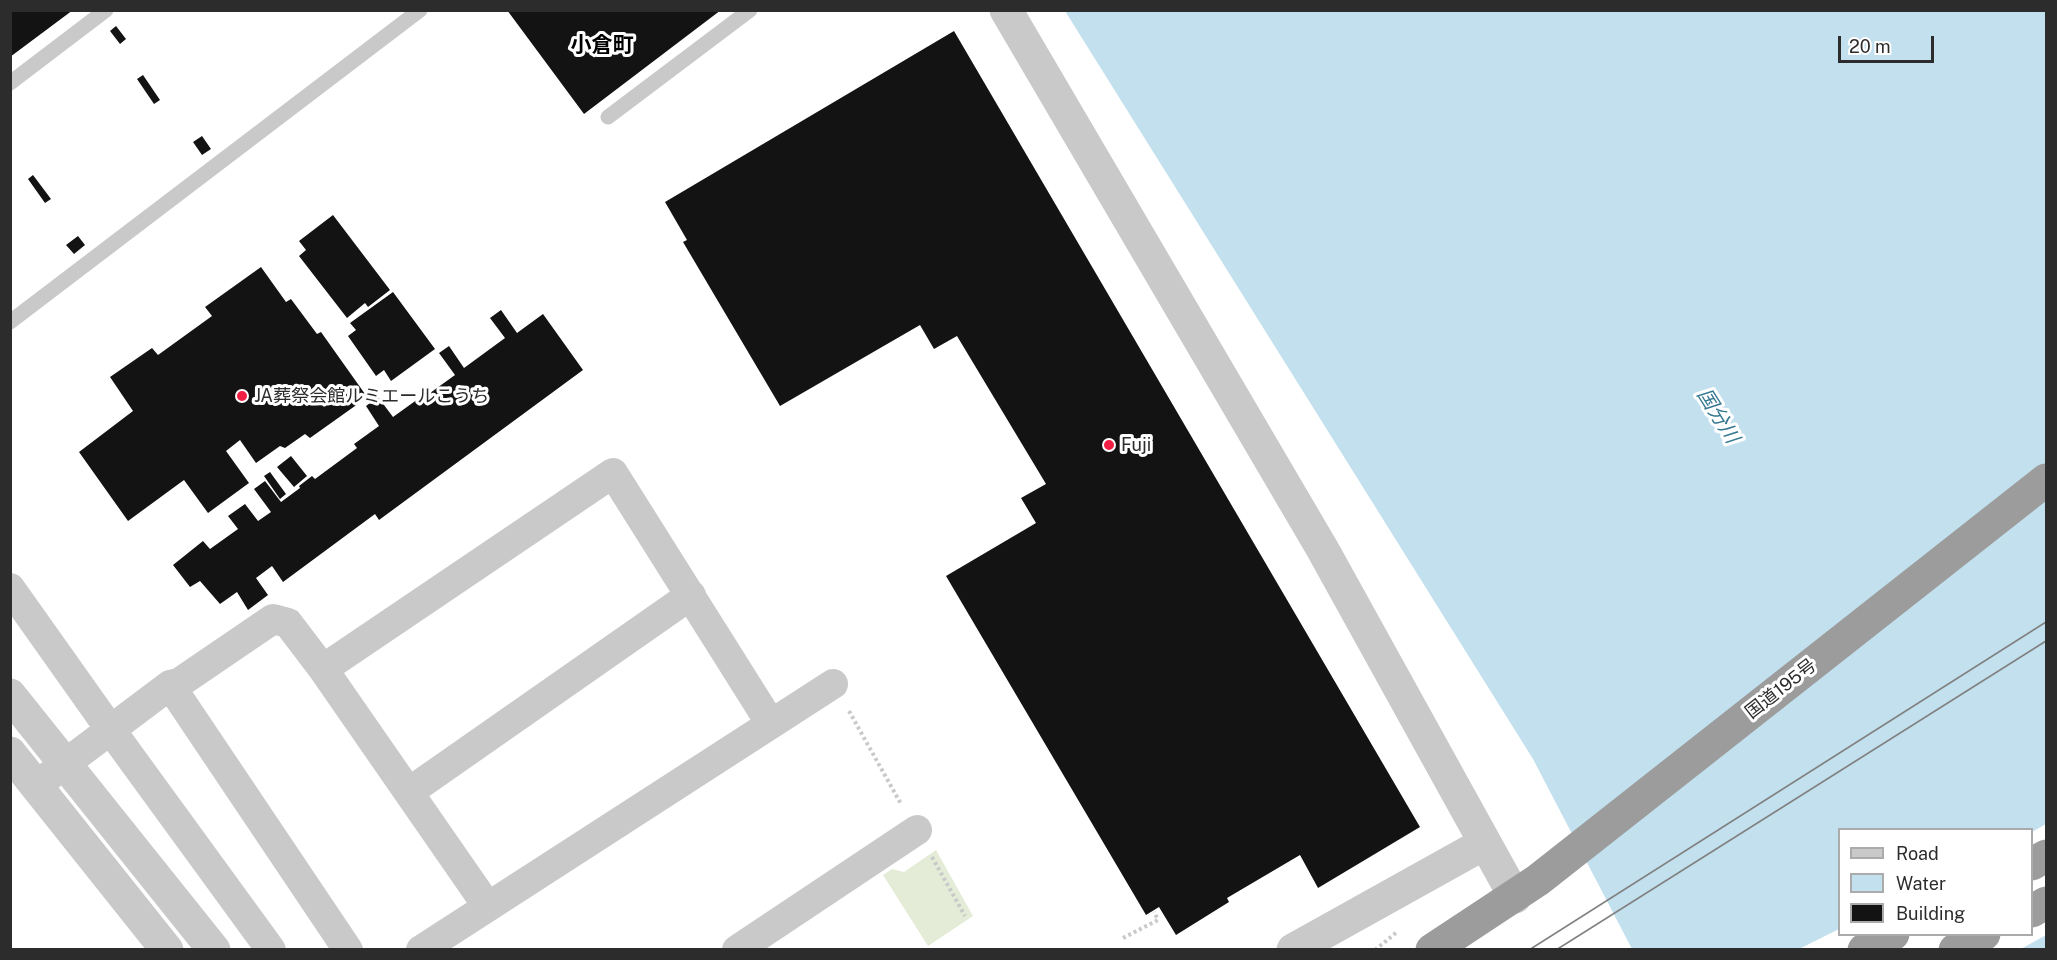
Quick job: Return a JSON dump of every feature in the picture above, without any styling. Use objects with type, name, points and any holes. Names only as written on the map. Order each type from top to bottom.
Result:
[{"type":"highway","name":"国道195号","points":[[1452,950],[1526,888],[2046,480]]},
{"type":"highway","name":"国道195号","points":[[1432,950],[1526,888]]},
{"type":"highway","points":[[1864,950],[1889,936]]},
{"type":"highway","points":[[1955,950],[1980,936]]},
{"type":"street","points":[[1006,10],[1323,550],[1485,843],[1526,888]]},
{"type":"street","points":[[323,669],[614,473],[771,724]]},
{"type":"street","points":[[10,588],[271,950]]},
{"type":"street","points":[[409,792],[691,595]]},
{"type":"street","points":[[37,785],[170,685],[179,683],[273,619],[288,623],[323,669],[488,907]]},
{"type":"street","points":[[421,950],[833,684]]},
{"type":"street","points":[[170,685],[348,950]]},
{"type":"street","points":[[10,695],[214,950]]},
{"type":"street","points":[[10,753],[167,950]]},
{"type":"street","points":[[737,950],[917,830]]},
{"type":"street","points":[[1293,950],[1485,843]]},
{"type":"lane","points":[[10,83],[106,10]]},
{"type":"lane","points":[[10,322],[420,10]]},
{"type":"lane","points":[[608,117],[750,10]]},
{"type":"path","points":[[833,684],[965,916]]},
{"type":"path","points":[[1123,938],[1158,920],[1154,912]]},
{"type":"green space","points":[[936,850],[973,916],[928,946],[883,875],[892,869],[904,872]]},
{"type":"water","name":"国分川","points":[[1065,11],[2046,11],[2046,949],[1632,949],[1533,759]]},
{"type":"pier","points":[[2046,824],[2046,935],[2019,950],[1799,949],[1838,930],[1838,936],[2033,936],[2033,831]]},
{"type":"building","points":[[10,10],[73,10],[10,57]]},
{"type":"building","points":[[507,10],[721,10],[584,114]]},
{"type":"building","points":[[116,26],[126,39],[120,44],[110,31]]},
{"type":"building","name":"Fuji","points":[[954,31],[1420,827],[1318,888],[1300,855],[1227,898],[1229,902],[1176,935],[1159,907],[1146,915],[946,576],[1036,523],[1021,498],[1046,484],[957,336],[934,349],[920,325],[780,406],[683,242],[687,240],[665,202]]},
{"type":"building","points":[[143,75],[160,100],[154,104],[137,79]]},
{"type":"building","points":[[202,136],[211,149],[202,155],[193,142]]},
{"type":"building","points":[[33,175],[51,199],[45,203],[28,179]]},
{"type":"building","points":[[333,215],[390,290],[368,307],[365,303],[347,318],[299,256],[306,250],[299,241]]},
{"type":"building","points":[[78,236],[85,245],[74,254],[66,245]]},
{"type":"building","name":"JA葬祭会館ルミエールこうち","points":[[261,267],[286,302],[291,299],[317,334],[321,332],[365,394],[359,399],[362,401],[310,438],[305,434],[285,448],[280,446],[256,463],[240,440],[226,451],[249,483],[208,513],[184,480],[128,521],[79,452],[133,411],[110,377],[152,348],[158,355],[212,316],[205,307]]},
{"type":"building","points":[[393,292],[435,349],[391,381],[384,370],[376,376],[348,336],[356,330],[350,323]]},
{"type":"building","points":[[501,310],[517,333],[543,314],[583,370],[379,520],[375,514],[283,582],[272,566],[256,578],[268,595],[248,610],[237,592],[220,604],[200,581],[190,587],[173,565],[203,541],[210,549],[238,529],[228,516],[245,504],[258,521],[271,512],[254,489],[265,481],[281,502],[312,476],[315,479],[357,448],[354,444],[379,426],[366,406],[378,397],[393,417],[455,375],[439,353],[449,346],[464,368],[505,338],[490,318]]},
{"type":"building","points":[[291,456],[307,476],[294,487],[277,467]]},
{"type":"building","points":[[270,472],[286,494],[280,499],[264,476]]},
{"type":"tram line","points":[[1529,950],[2046,622]]},
{"type":"tram line","points":[[1556,950],[2046,641]]},
{"type":"place","name":"JA葬祭会館ルミエールこうち","points":[[242,396]]},
{"type":"place","name":"Fuji","points":[[1109,445]]},
{"type":"district","name":"小倉町","points":[[602,46]]}]
